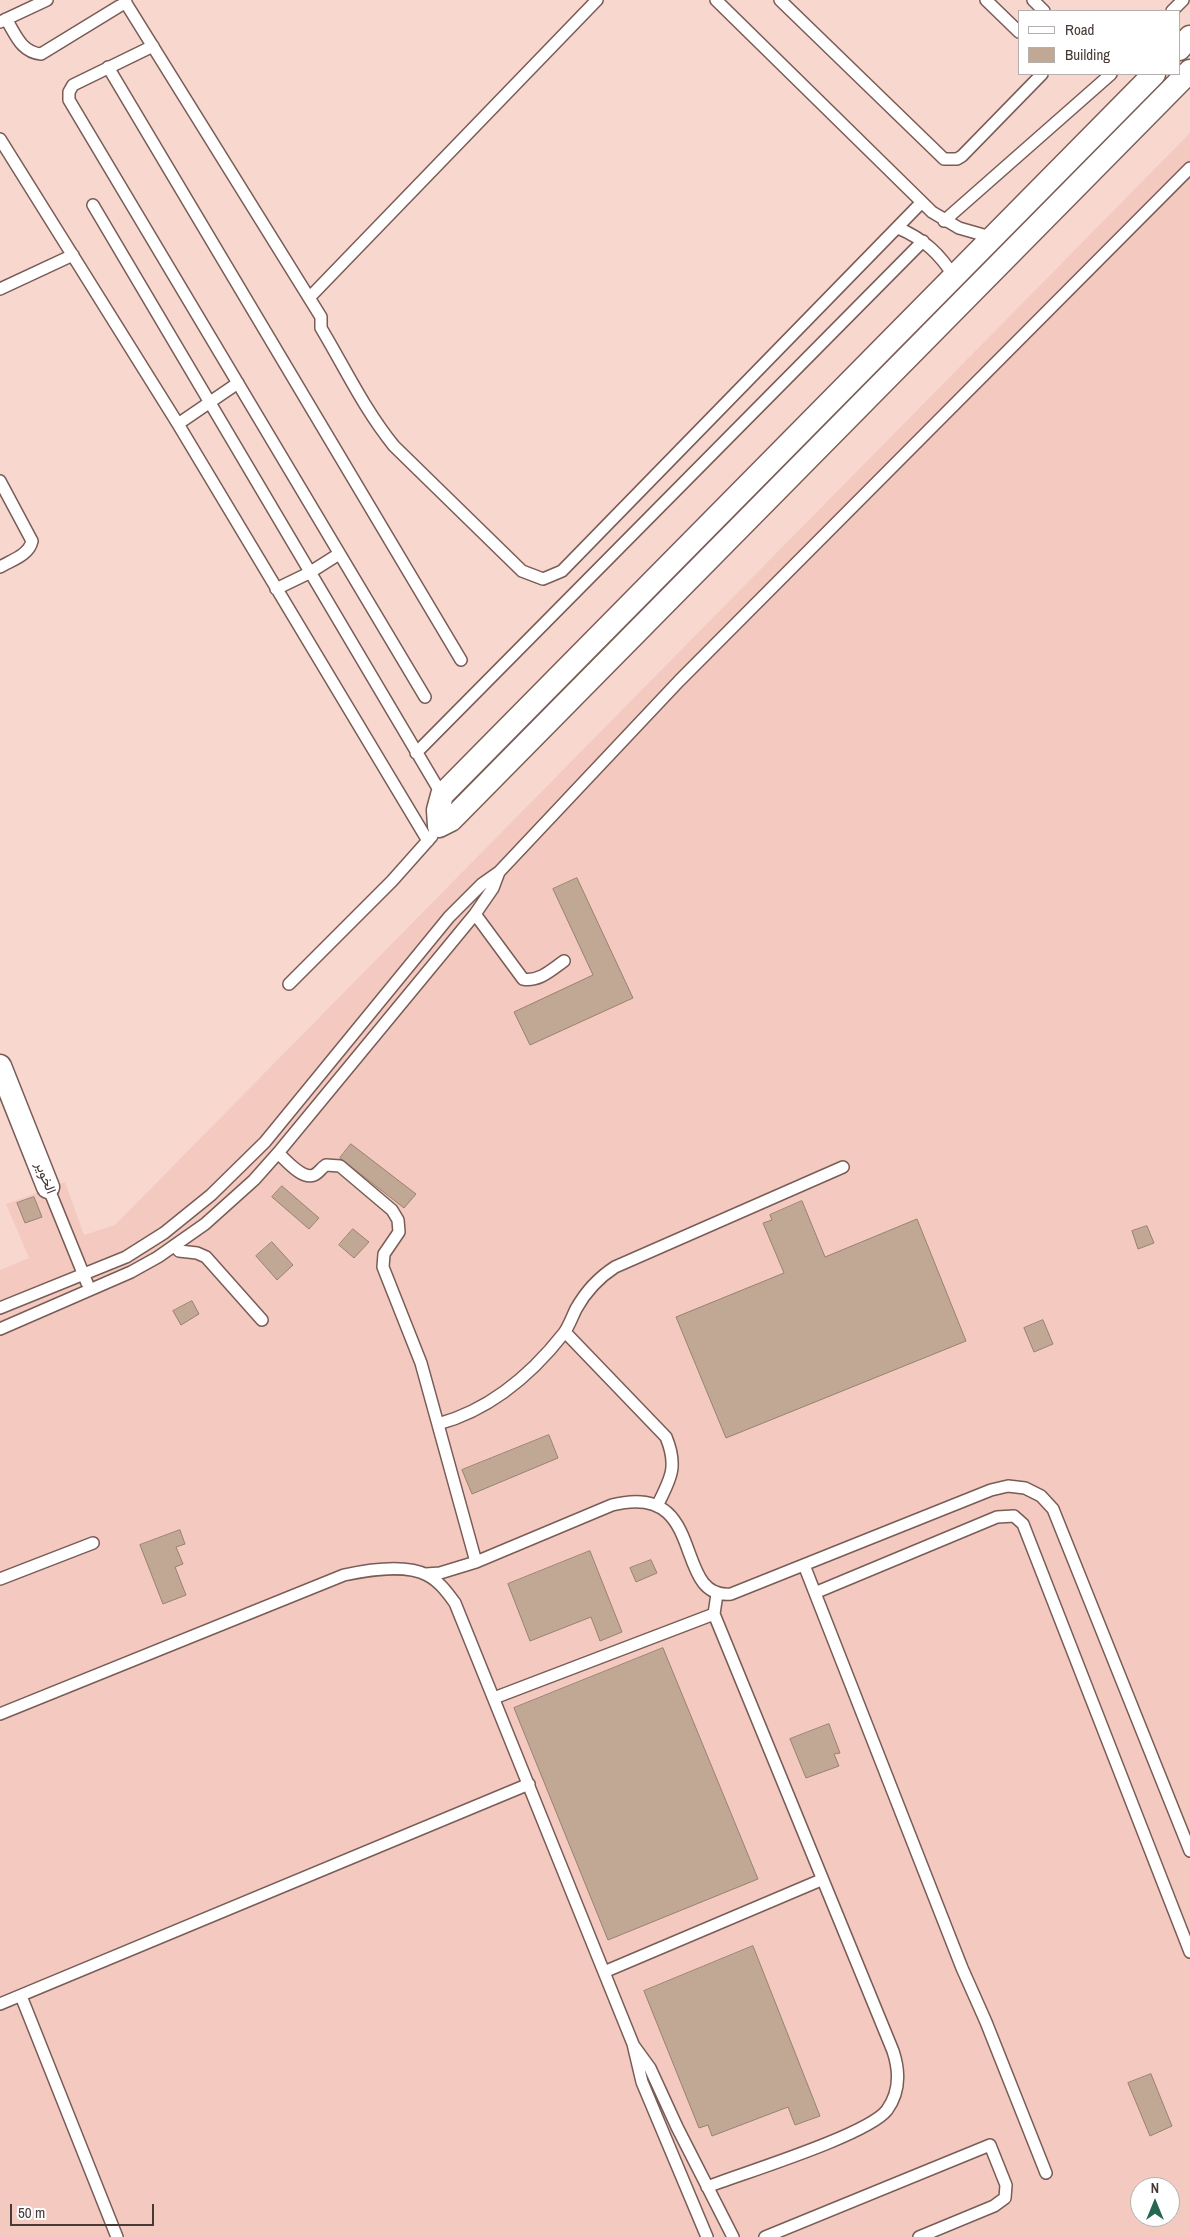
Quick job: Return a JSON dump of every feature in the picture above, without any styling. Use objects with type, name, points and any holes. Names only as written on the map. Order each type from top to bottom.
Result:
[{"type":"street","points":[[1180,48],[1190,38]]},
{"type":"street","points":[[433,834],[451,820],[1190,71]]},
{"type":"street","points":[[433,834],[442,796],[955,278],[1153,75]]},
{"type":"street","points":[[988,244],[999,265]]},
{"type":"street","name":"الخوير","points":[[0,1066],[48,1187]]},
{"type":"lane","points":[[48,0],[3,21],[23,48],[31,53],[41,54],[125,1],[321,317],[321,328],[366,410],[394,446],[522,570],[543,579],[562,571],[921,203]]},
{"type":"lane","points":[[308,298],[597,0]]},
{"type":"lane","points":[[716,0],[921,203],[944,220],[976,234],[988,244]]},
{"type":"lane","points":[[780,0],[944,159],[950,161],[962,156],[1041,75]]},
{"type":"lane","points":[[986,0],[1018,31]]},
{"type":"lane","points":[[1033,0],[1043,10]]},
{"type":"lane","points":[[1173,10],[1183,0]]},
{"type":"lane","points":[[153,46],[73,85],[69,92],[69,100],[425,697]]},
{"type":"lane","points":[[108,68],[461,660]]},
{"type":"lane","points":[[944,220],[1108,75]]},
{"type":"lane","points":[[0,139],[178,424],[276,589],[433,834],[371,902],[289,984]]},
{"type":"lane","points":[[0,1308],[126,1258],[164,1233],[237,1171],[265,1142],[449,917],[482,884],[499,872],[678,681],[1190,168]]},
{"type":"lane","points":[[93,205],[208,404],[442,796]]},
{"type":"lane","points":[[898,228],[923,241],[936,251],[955,278]]},
{"type":"lane","points":[[416,753],[923,241]]},
{"type":"lane","points":[[0,289],[73,255]]},
{"type":"lane","points":[[178,424],[238,383]]},
{"type":"lane","points":[[0,481],[32,541],[30,548],[26,552],[0,567]]},
{"type":"lane","points":[[276,589],[309,573],[339,554]]},
{"type":"lane","points":[[0,1329],[138,1268],[174,1246],[224,1208],[254,1180],[278,1153],[475,914],[493,888],[499,872]]},
{"type":"lane","points":[[475,914],[523,979],[531,981],[539,978],[564,961]]},
{"type":"lane","points":[[278,1153],[299,1172],[309,1176],[316,1174],[326,1165],[340,1166],[396,1214],[399,1232],[384,1254],[383,1267],[410,1333],[438,1424],[476,1562]]},
{"type":"lane","points":[[438,1424],[472,1413],[506,1392],[565,1332],[588,1291],[602,1276],[615,1267],[843,1167]]},
{"type":"lane","name":"الخوير","points":[[48,1187],[90,1289]]},
{"type":"lane","points":[[174,1246],[180,1251],[196,1253],[206,1257],[262,1320]]},
{"type":"lane","points":[[565,1332],[666,1437],[672,1456],[672,1472],[658,1504]]},
{"type":"lane","points":[[0,1714],[344,1575],[380,1568],[426,1574],[440,1573],[476,1562],[612,1505],[627,1501],[643,1501],[658,1504],[679,1529],[703,1584],[717,1594],[738,1592],[991,1490],[1008,1486],[1025,1488],[1041,1496],[1053,1509],[1061,1525],[1086,1594],[1190,1851]]},
{"type":"lane","points":[[816,1592],[997,1517],[1014,1516],[1023,1524],[1190,1952]]},
{"type":"lane","points":[[0,1579],[93,1543]]},
{"type":"lane","points":[[804,1565],[962,1968],[986,2022],[1046,2173]]},
{"type":"lane","points":[[426,1574],[445,1589],[455,1603],[633,2044],[642,2082],[707,2237]]},
{"type":"lane","points":[[707,2186],[849,2134],[874,2121],[886,2111],[894,2098],[898,2080],[897,2063],[714,1614],[717,1594]]},
{"type":"lane","points":[[494,1698],[714,1614]]},
{"type":"lane","points":[[0,2004],[529,1784]]},
{"type":"lane","points":[[604,1972],[822,1880]]},
{"type":"lane","points":[[21,1996],[118,2237]]},
{"type":"lane","points":[[633,2044],[650,2068],[733,2237]]},
{"type":"lane","points":[[765,2237],[990,2144],[1006,2185],[1005,2198],[994,2206],[919,2237]]},
{"type":"shaded area","points":[[1190,133],[1190,2237],[0,2237],[0,1270],[29,1258],[6,1204],[65,1182],[84,1235],[115,1225]]},
{"type":"building","points":[[577,878],[633,998],[530,1045],[514,1012],[593,975],[553,889]]},
{"type":"building","points":[[351,1144],[416,1194],[404,1208],[340,1158]]},
{"type":"building","points":[[282,1186],[319,1218],[309,1229],[272,1197]]},
{"type":"building","points":[[34,1197],[42,1217],[25,1223],[17,1203]]},
{"type":"building","points":[[802,1201],[825,1257],[917,1219],[966,1341],[726,1438],[676,1317],[784,1273],[763,1223],[772,1220],[770,1215]]},
{"type":"building","points":[[1147,1226],[1154,1243],[1138,1249],[1132,1231]]},
{"type":"building","points":[[353,1229],[369,1242],[354,1258],[339,1245]]},
{"type":"building","points":[[272,1242],[293,1265],[277,1280],[256,1256]]},
{"type":"building","points":[[192,1301],[199,1314],[181,1325],[173,1311]]},
{"type":"building","points":[[1043,1320],[1053,1344],[1034,1352],[1024,1328]]},
{"type":"building","points":[[549,1435],[558,1458],[472,1494],[462,1470]]},
{"type":"building","points":[[180,1530],[185,1544],[176,1547],[183,1564],[175,1567],[186,1595],[163,1604],[140,1545]]},
{"type":"building","points":[[590,1551],[622,1632],[600,1641],[591,1617],[530,1641],[508,1584]]},
{"type":"building","points":[[651,1560],[657,1573],[636,1582],[630,1568]]},
{"type":"building","points":[[663,1648],[758,1879],[608,1940],[514,1708]]},
{"type":"building","points":[[829,1724],[840,1753],[834,1754],[839,1766],[806,1778],[790,1739]]},
{"type":"building","points":[[753,1946],[820,2116],[795,2125],[788,2107],[712,2136],[708,2125],[699,2128],[644,1991]]},
{"type":"building","points":[[1151,2074],[1172,2126],[1150,2136],[1128,2083]]}]
